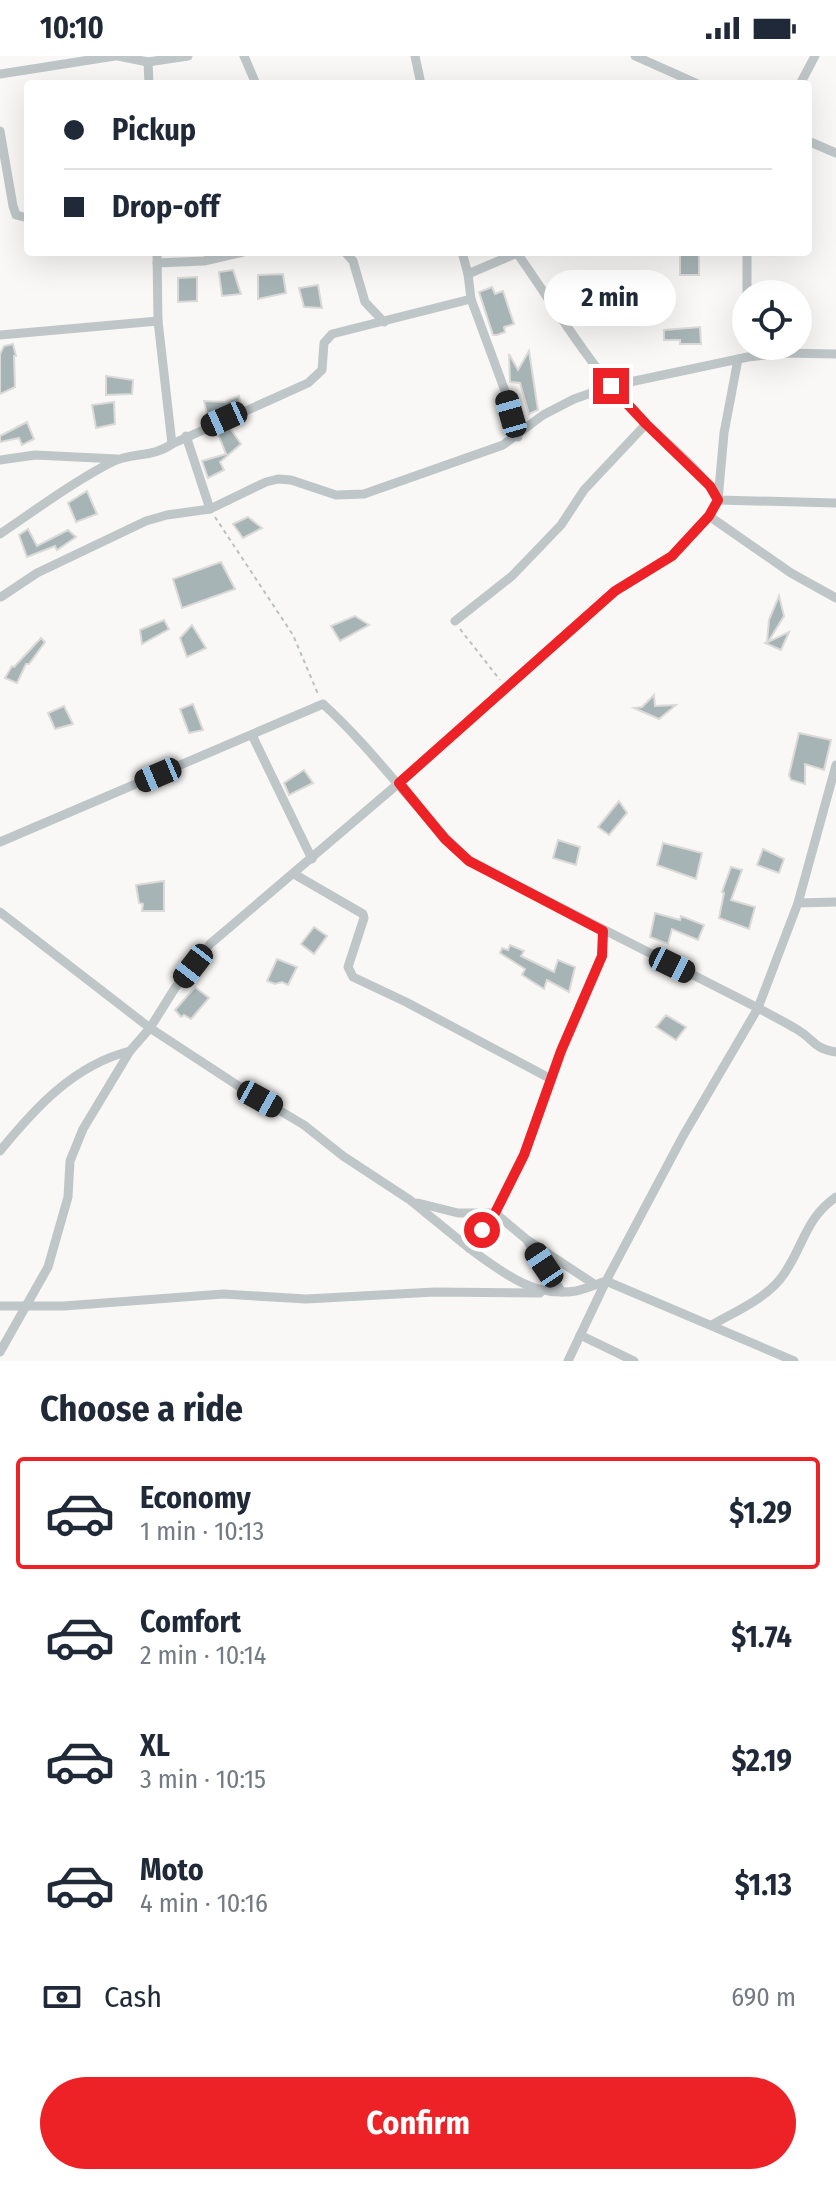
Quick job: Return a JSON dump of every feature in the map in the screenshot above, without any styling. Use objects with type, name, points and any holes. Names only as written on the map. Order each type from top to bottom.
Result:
[{"type":"street","points":[[0,74],[116,56],[148,62],[188,56]]},
{"type":"street","points":[[244,56],[254,80]]},
{"type":"street","points":[[415,56],[420,80]]},
{"type":"street","points":[[635,56],[687,80]]},
{"type":"street","points":[[802,80],[815,56]]},
{"type":"street","points":[[148,62],[149,80]]},
{"type":"street","points":[[0,131],[13,206],[16,215],[24,217]]},
{"type":"street","points":[[812,143],[836,153]]},
{"type":"street","points":[[172,444],[158,321],[157,257],[204,261],[226,256]]},
{"type":"street","points":[[349,256],[353,261],[365,302],[361,328]]},
{"type":"street","points":[[463,256],[471,299],[501,379],[518,437]]},
{"type":"street","points":[[468,274],[511,256]]},
{"type":"street","points":[[520,256],[611,386],[710,486],[718,500]]},
{"type":"street","points":[[747,256],[747,280]]},
{"type":"street","points":[[0,460],[35,455],[117,459],[152,455],[186,436],[308,383],[322,370],[326,337],[471,299]]},
{"type":"street","points":[[365,302],[384,322]]},
{"type":"street","points":[[0,335],[158,321]]},
{"type":"street","points":[[812,354],[836,354]]},
{"type":"street","points":[[1,597],[37,573],[146,521],[210,509],[278,479],[291,480],[336,495],[364,494],[503,445],[518,437],[543,415],[574,399],[611,386],[732,357]]},
{"type":"street","points":[[0,1352],[48,1267],[68,1197],[70,1161],[83,1129],[130,1051],[150,1028],[175,988],[210,944],[312,859],[615,591],[672,556],[709,516],[718,500],[724,433],[742,360]]},
{"type":"street","points":[[455,621],[512,576],[561,525],[584,490],[646,424]]},
{"type":"street","points":[[186,436],[210,509]]},
{"type":"street","points":[[0,534],[77,481],[117,459]]},
{"type":"street","points":[[718,500],[836,503]]},
{"type":"street","points":[[709,516],[791,573],[836,598]]},
{"type":"street","points":[[0,842],[323,704],[348,727],[445,839],[469,861],[758,1008],[802,1032],[811,1043],[823,1050],[836,1052]]},
{"type":"street","points":[[252,735],[312,859]]},
{"type":"street","points":[[568,1361],[606,1281],[683,1136],[758,1008],[798,903],[836,765]]},
{"type":"street","points":[[294,874],[361,911],[364,918],[348,967],[353,977],[551,1079]]},
{"type":"street","points":[[798,903],[836,902]]},
{"type":"street","points":[[0,912],[150,1028],[304,1125],[518,1282],[547,1293]]},
{"type":"street","points":[[469,1248],[495,1213],[524,1155],[551,1079],[602,956],[603,931]]},
{"type":"street","points":[[602,956],[619,939]]},
{"type":"street","points":[[0,1151],[31,1113],[89,1065],[130,1051]]},
{"type":"street","points":[[712,1325],[768,1292],[783,1276],[797,1252],[805,1229],[825,1204],[836,1197]]},
{"type":"street","points":[[410,1200],[458,1213],[495,1213],[526,1239],[594,1284]]},
{"type":"street","points":[[526,1239],[562,1292]]},
{"type":"street","points":[[0,1306],[223,1294],[306,1299],[435,1292],[547,1293],[578,1290],[606,1281],[794,1361]]},
{"type":"street","points":[[580,1335],[634,1361]]},
{"type":"path","points":[[210,509],[293,635],[323,704]]},
{"type":"path","points":[[455,621],[507,688]]},
{"type":"building","points":[[680,256],[699,256],[699,275],[680,275]]},
{"type":"building","points":[[233,270],[241,294],[222,296],[219,272]]},
{"type":"building","points":[[283,274],[286,293],[258,299],[258,275]]},
{"type":"building","points":[[197,277],[197,301],[178,302],[178,278]]},
{"type":"building","points":[[318,285],[322,308],[304,307],[299,288]]},
{"type":"building","points":[[492,287],[495,294],[503,291],[514,324],[504,327],[505,332],[497,335],[493,335],[479,292]]},
{"type":"building","points":[[634,295],[647,295],[648,311],[641,311],[641,315],[622,315],[623,325],[613,325],[612,308],[634,306]]},
{"type":"building","points":[[700,327],[701,344],[664,340],[664,330]]},
{"type":"building","points":[[13,344],[16,356],[15,387],[0,394],[0,354],[4,346]]},
{"type":"building","points":[[529,351],[538,410],[529,414],[520,383],[510,382],[509,354],[518,370]]},
{"type":"building","points":[[106,376],[133,380],[132,394],[106,395]]},
{"type":"building","points":[[239,396],[241,405],[220,414],[207,414],[204,401],[225,402]]},
{"type":"building","points":[[114,402],[115,424],[96,428],[92,405]]},
{"type":"building","points":[[27,422],[34,439],[22,445],[19,438],[0,442],[0,436]]},
{"type":"building","points":[[230,428],[241,444],[220,462],[224,470],[208,478],[202,461],[226,454],[218,434]]},
{"type":"building","points":[[87,491],[97,514],[76,522],[68,503]]},
{"type":"building","points":[[248,517],[262,528],[243,538],[233,524]]},
{"type":"building","points":[[28,529],[37,546],[68,530],[76,537],[57,550],[55,546],[27,557],[19,535]]},
{"type":"building","points":[[221,562],[235,589],[182,608],[173,579]]},
{"type":"building","points":[[779,596],[784,616],[768,642],[789,632],[781,650],[765,643],[769,620]]},
{"type":"building","points":[[355,616],[369,625],[340,641],[331,626]]},
{"type":"building","points":[[164,620],[169,629],[142,644],[140,630]]},
{"type":"building","points":[[192,625],[206,648],[187,657],[180,638]]},
{"type":"building","points":[[41,638],[45,642],[26,664],[17,683],[5,678],[12,666]]},
{"type":"building","points":[[654,695],[655,706],[676,705],[659,719],[634,708],[642,707]]},
{"type":"building","points":[[193,704],[203,730],[189,733],[180,709]]},
{"type":"building","points":[[64,706],[73,724],[55,729],[48,713]]},
{"type":"building","points":[[799,733],[831,740],[824,770],[805,764],[805,784],[791,780],[789,775]]},
{"type":"building","points":[[304,770],[313,783],[289,795],[284,783]]},
{"type":"building","points":[[619,801],[627,813],[609,835],[598,827]]},
{"type":"building","points":[[558,840],[580,847],[576,865],[553,858]]},
{"type":"building","points":[[663,843],[702,853],[696,879],[657,865]]},
{"type":"building","points":[[763,849],[784,859],[779,873],[757,865]]},
{"type":"building","points":[[731,867],[742,870],[731,900],[755,907],[749,929],[719,918],[722,892]]},
{"type":"building","points":[[164,881],[164,911],[142,911],[143,904],[139,903],[136,885]]},
{"type":"building","points":[[655,913],[680,920],[681,916],[704,925],[698,940],[672,929],[668,944],[650,937]]},
{"type":"building","points":[[314,927],[327,936],[314,954],[301,944]]},
{"type":"building","points":[[510,945],[524,951],[521,956],[554,972],[558,960],[575,967],[569,992],[547,980],[544,989],[522,975],[525,969],[500,953],[502,948],[508,950]]},
{"type":"building","points":[[277,959],[297,967],[288,985],[267,981]]},
{"type":"building","points":[[195,987],[209,998],[191,1019],[184,1015],[181,1017],[175,1010]]},
{"type":"building","points":[[666,1015],[686,1027],[676,1040],[656,1027]]},
{"type":"route","points":[[482,1230],[495,1213],[524,1155],[561,1051],[602,956],[603,931],[469,861],[445,839],[399,783],[615,591],[672,556],[709,516],[718,500],[710,486],[611,386]]}]
